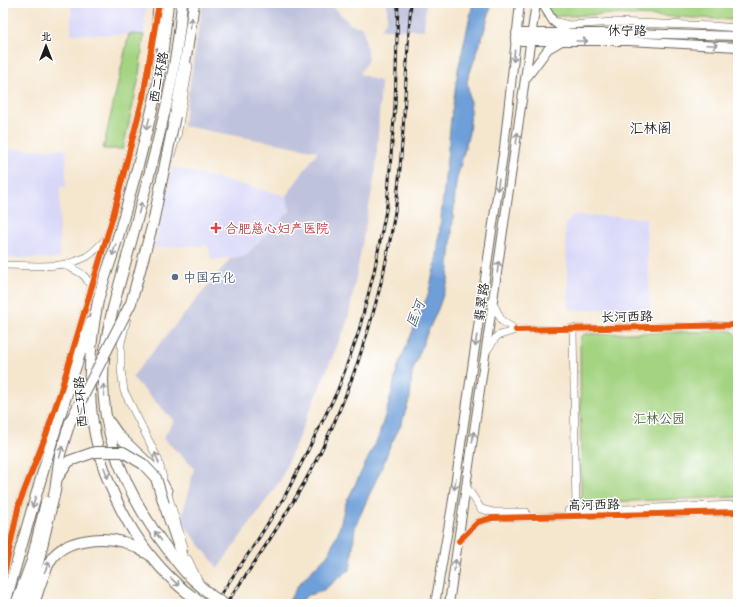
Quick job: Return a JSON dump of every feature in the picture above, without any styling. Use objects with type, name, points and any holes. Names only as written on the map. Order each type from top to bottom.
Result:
[{"type":"highway","name":"西二环路","points":[[168,3],[156,92],[123,219],[97,305],[90,369],[90,398],[92,422],[97,445],[113,493],[127,520],[151,556],[177,585],[202,604]]},
{"type":"highway","name":"西二环路","points":[[182,3],[180,34],[161,126],[115,298],[106,338],[103,380],[106,416],[115,454],[128,486],[153,530],[187,574],[212,596],[224,604]]},
{"type":"highway","name":"西二环路","points":[[175,116],[194,3]]},
{"type":"highway","points":[[156,92],[158,7]]},
{"type":"highway","points":[[25,604],[55,491],[60,454],[70,422],[131,303],[153,223],[175,116],[180,34]]},
{"type":"highway","points":[[5,604],[44,465],[74,368],[97,305]]},
{"type":"highway","points":[[58,420],[69,364]]},
{"type":"highway","points":[[106,416],[111,427],[119,436],[155,470],[167,492]]},
{"type":"highway","points":[[16,604],[36,559],[50,488],[69,461],[95,452],[123,452],[143,464],[156,478],[183,559],[202,587]]},
{"type":"highway","points":[[34,604],[46,568],[53,557],[62,549],[83,541],[105,539],[125,542],[151,556]]},
{"type":"main road","name":"翡翠路","points":[[435,604],[452,506],[504,148],[520,3]]},
{"type":"main road","name":"翡翠路","points":[[449,604],[536,3]]},
{"type":"main road","points":[[542,3],[553,21],[569,34]]},
{"type":"main road","name":"休宁路","points":[[531,38],[569,34],[629,33],[738,36]]},
{"type":"main road","name":"休宁路","points":[[516,37],[562,41],[629,41],[738,47]]},
{"type":"main road","points":[[525,81],[531,70],[548,49],[562,41]]},
{"type":"street","points":[[3,580],[20,504],[46,435],[69,364],[115,209],[143,97],[158,7]]},
{"type":"street","points":[[553,21],[569,25],[614,22],[738,28]]},
{"type":"street","points":[[187,51],[189,65],[178,136],[144,238],[121,343],[121,370],[124,390],[158,459],[187,558],[202,587]]},
{"type":"street","points":[[3,265],[64,265],[86,257],[106,239]]},
{"type":"street","points":[[64,265],[86,277],[92,289]]},
{"type":"street","points":[[493,303],[502,320],[516,330]]},
{"type":"street","name":"长河西路","points":[[486,353],[497,336],[516,330],[738,324]]},
{"type":"street","points":[[573,328],[576,510]]},
{"type":"street","name":"高河西路","points":[[466,486],[480,509],[493,512],[738,505]]},
{"type":"street","name":"高河西路","points":[[458,541],[478,522],[492,518],[738,512]]},
{"type":"shaded area","points":[[71,3],[146,3],[144,35],[71,34]]},
{"type":"shaded area","points":[[203,3],[330,3],[351,25],[363,27],[368,59],[360,74],[381,82],[376,169],[348,320],[280,481],[218,568],[181,521],[194,468],[163,438],[174,421],[132,377],[231,258],[245,256],[290,211],[286,196],[318,151],[183,126]]},
{"type":"shaded area","points":[[387,3],[426,3],[424,30],[381,29],[387,19]]},
{"type":"shaded area","points":[[66,149],[66,187],[60,187],[59,259],[3,258],[3,150]]},
{"type":"shaded area","name":"合肥慈心妇产医院","points":[[173,167],[286,196],[290,211],[245,256],[211,260],[208,245],[154,248]]},
{"type":"shaded area","points":[[573,215],[646,218],[650,308],[569,310],[565,226]]},
{"type":"green space","points":[[545,3],[738,3],[738,20],[613,14],[543,17]]},
{"type":"green space","points":[[129,34],[144,35],[138,82],[123,149],[103,149]]},
{"type":"green space","name":"汇林公园","points":[[732,331],[738,337],[738,497],[581,503],[580,338],[584,334]]},
{"type":"water","points":[[473,3],[492,3],[467,81],[471,110],[469,133],[456,182],[448,281],[412,373],[410,398],[401,425],[389,448],[355,528],[351,565],[349,570],[321,592],[305,597],[300,604],[287,604],[299,584],[328,554],[339,530],[345,505],[378,438],[389,403],[398,366],[428,295],[437,256],[451,119],[458,70]]},
{"type":"railway","points":[[214,604],[255,544],[285,496],[337,392],[358,334],[374,272],[387,205],[395,106],[398,3]]},
{"type":"railway","points":[[226,604],[264,548],[311,471],[347,393],[368,331],[377,300],[391,236],[399,183],[411,3]]},
{"type":"cycle path","points":[[3,579],[19,504],[46,435],[60,393],[113,216],[143,97],[159,3]]},
{"type":"cycle path","points":[[516,330],[738,325]]},
{"type":"cycle path","points":[[459,541],[478,522],[492,518],[738,512]]},
{"type":"place","name":"合肥慈心妇产医院","points":[[216,228]]},
{"type":"place","name":"中国石化","points":[[175,277]]},
{"type":"district","name":"汇林阁","points":[[650,128]]},
{"type":"water label","name":"匡河","points":[[415,314]]}]
